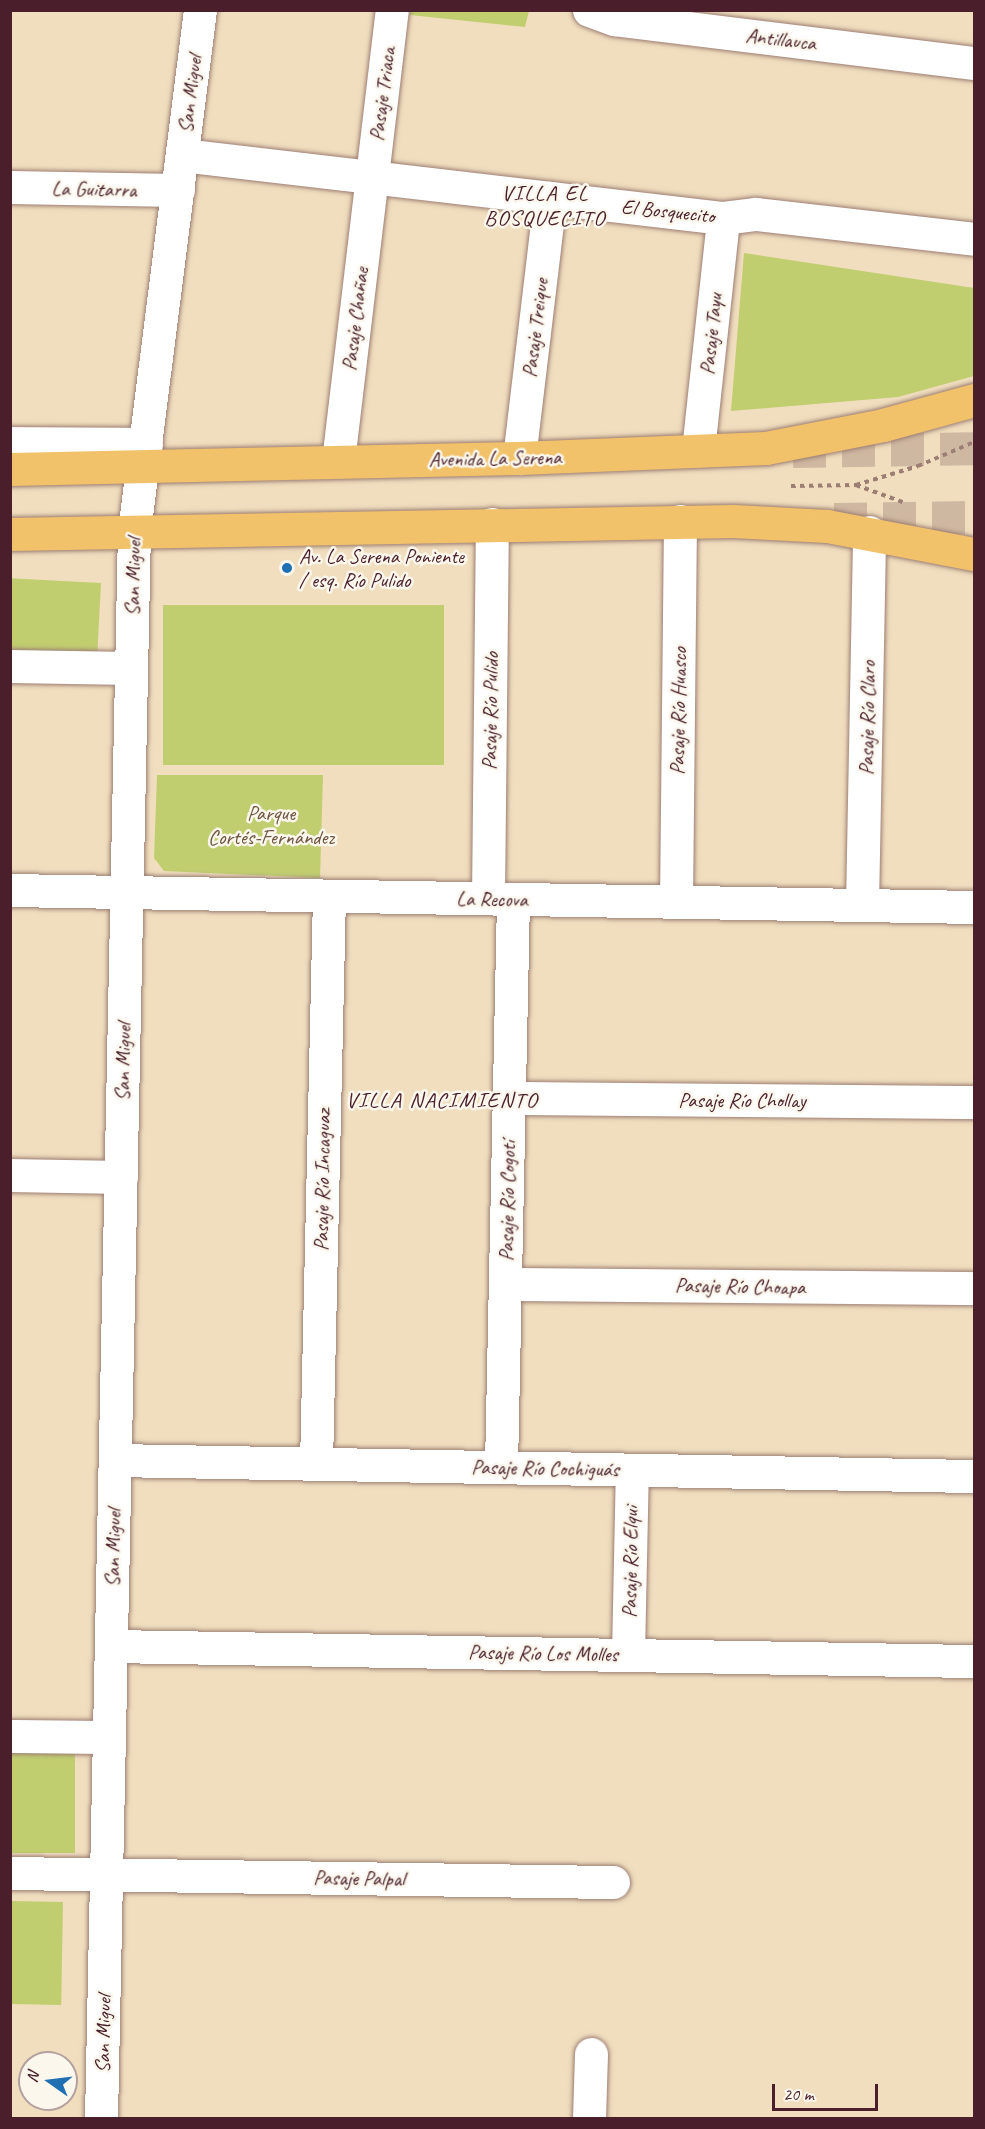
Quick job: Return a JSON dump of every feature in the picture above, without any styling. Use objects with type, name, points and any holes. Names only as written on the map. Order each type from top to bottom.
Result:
[{"type":"main road","name":"Avenida La Serena","points":[[10,469],[144,454],[338,461],[519,458],[766,448],[809,441],[975,400]]},
{"type":"main road","points":[[10,534],[680,520],[787,523],[868,532],[975,554]]},
{"type":"street","name":"San Miguel","points":[[101,2118],[134,531],[200,10]]},
{"type":"street","name":"Pasaje Triaca","points":[[372,177],[392,10]]},
{"type":"street","name":"Antillauca","points":[[589,10],[614,19],[975,63]]},
{"type":"street","name":"El Bosquecito","points":[[182,155],[723,218],[756,214],[975,239]]},
{"type":"street","name":"Pasaje Chañae","points":[[338,461],[372,177]]},
{"type":"street","name":"La Guitarra","points":[[10,187],[177,190]]},
{"type":"street","name":"Pasaje Treique","points":[[519,458],[550,198]]},
{"type":"street","name":"Pasaje Tayu","points":[[698,450],[723,218]]},
{"type":"street","points":[[10,443],[144,454]]},
{"type":"street","name":"Pasaje Río Huasco","points":[[676,902],[680,520]]},
{"type":"street","name":"Pasaje Río Pulido","points":[[492,524],[500,899]]},
{"type":"street","name":"Pasaje Río Claro","points":[[862,905],[868,532]]},
{"type":"street","points":[[10,666],[131,668]]},
{"type":"street","name":"La Recova","points":[[10,890],[975,907]]},
{"type":"street","name":"Pasaje Río Incaguaz","points":[[316,1464],[329,896]]},
{"type":"street","name":"Pasaje Río Cogotí","points":[[500,899],[509,1098],[501,1467]]},
{"type":"street","name":"Pasaje Río Chollay","points":[[509,1098],[975,1102]]},
{"type":"street","points":[[10,1175],[121,1177]]},
{"type":"street","name":"Pasaje Río Choapa","points":[[505,1284],[975,1288]]},
{"type":"street","name":"Pasaje Río Cochiguás","points":[[115,1460],[975,1476]]},
{"type":"street","name":"Pasaje Río Elqui","points":[[628,1655],[632,1470]]},
{"type":"street","name":"Pasaje Río Los Molles","points":[[111,1646],[975,1661]]},
{"type":"street","points":[[10,1736],[109,1737]]},
{"type":"street","name":"Pasaje Palpal","points":[[10,1873],[613,1882]]},
{"type":"street","points":[[589,2118],[591,2054]]},
{"type":"green space","points":[[410,10],[529,11],[525,27],[410,15]]},
{"type":"green space","points":[[744,253],[974,288],[974,376],[898,397],[731,411]]},
{"type":"green space","points":[[10,578],[101,583],[97,654],[10,649]]},
{"type":"green space","points":[[163,605],[444,605],[444,765],[163,765]]},
{"type":"green space","name":"Parque Cortés-Fernández","points":[[157,775],[323,775],[320,878],[164,871],[154,858]]},
{"type":"green space","points":[[11,1751],[75,1751],[75,1853],[11,1853]]},
{"type":"green space","points":[[11,1901],[63,1902],[61,2005],[10,2004]]},
{"type":"tunnel","points":[[793,451],[974,448]]},
{"type":"tunnel","points":[[834,519],[974,517]]},
{"type":"place","name":"Av. La Serena Poniente / esq. Río Pulido","points":[[287,568]]},
{"type":"district","name":"VILLA EL BOSQUECITO","points":[[545,206]]},
{"type":"district","name":"VILLA NACIMIENTO","points":[[442,1101]]}]
